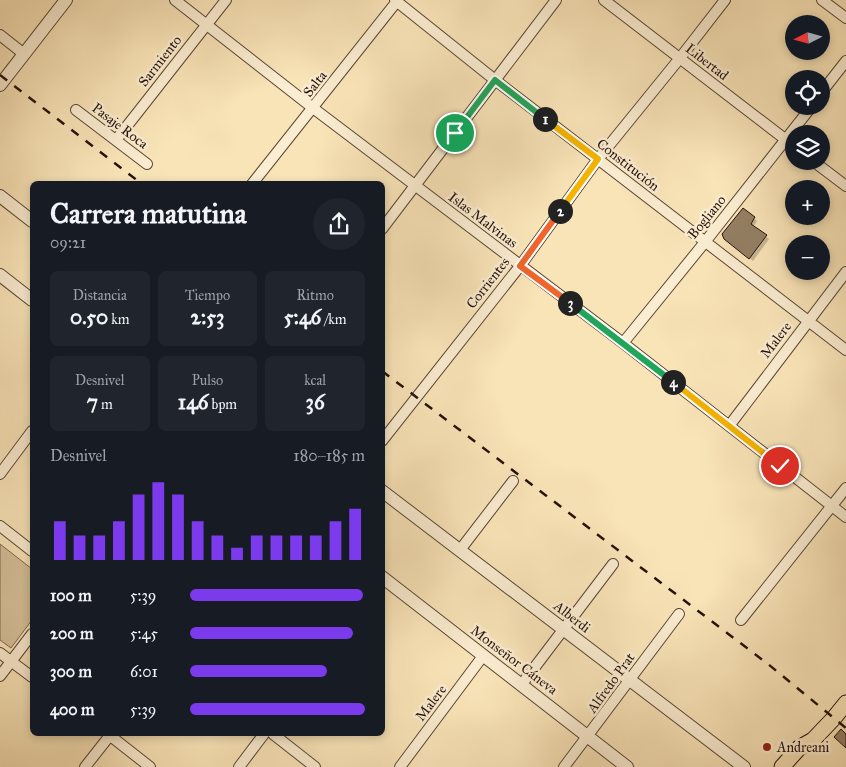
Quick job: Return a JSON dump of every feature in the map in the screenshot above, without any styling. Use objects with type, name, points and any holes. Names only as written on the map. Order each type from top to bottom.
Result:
[{"type":"main road","points":[[782,767],[799,748],[813,740],[846,703]]},
{"type":"main road","points":[[796,767],[806,756],[813,740]]},
{"type":"street","points":[[0,85],[66,0]]},
{"type":"street","name":"Islas Malvinas","points":[[175,0],[313,108],[623,343],[846,517]]},
{"type":"street","name":"Sarmiento","points":[[116,140],[226,0]]},
{"type":"street","points":[[385,225],[556,0]]},
{"type":"street","name":"Libertad","points":[[604,0],[785,139]]},
{"type":"street","name":"Corrientes","points":[[385,437],[520,266],[598,159],[680,58],[724,0]]},
{"type":"street","points":[[822,0],[846,18]]},
{"type":"street","name":"Constitución","points":[[397,1],[495,80],[846,350]]},
{"type":"street","name":"Salta","points":[[254,181],[397,1]]},
{"type":"street","points":[[0,35],[24,54]]},
{"type":"street","points":[[830,82],[846,61]]},
{"type":"street","name":"Pasaje Roca","points":[[76,110],[147,164]]},
{"type":"street","name":"Bogliano","points":[[623,343],[705,242],[785,149]]},
{"type":"street","points":[[825,170],[846,186]]},
{"type":"street","points":[[0,196],[30,219]]},
{"type":"street","name":"Malere","points":[[729,426],[846,272]]},
{"type":"street","points":[[0,275],[30,298]]},
{"type":"street","points":[[0,474],[30,434]]},
{"type":"street","points":[[460,550],[513,480]]},
{"type":"street","points":[[741,620],[846,488]]},
{"type":"street","name":"Alberdi","points":[[385,493],[744,767]]},
{"type":"street","points":[[0,526],[30,549]]},
{"type":"street","points":[[522,684],[613,564]]},
{"type":"street","name":"Monseñor Cáneva","points":[[385,579],[627,767]]},
{"type":"street","name":"Alfredo Prat","points":[[564,767],[679,614]]},
{"type":"street","points":[[0,676],[30,637]]},
{"type":"street","points":[[0,652],[30,676]]},
{"type":"street","name":"Malere","points":[[400,767],[483,656]]},
{"type":"street","points":[[85,767],[108,736]]},
{"type":"street","points":[[112,736],[150,767]]},
{"type":"street","points":[[239,767],[262,736]]},
{"type":"street","points":[[276,736],[315,767]]},
{"type":"shaded area","points":[[0,544],[30,567],[30,623],[11,648],[0,640]]},
{"type":"building","points":[[743,208],[755,217],[751,224],[767,235],[749,259],[724,239],[722,234]]},
{"type":"building","points":[[841,729],[846,734],[846,748],[834,737]]},
{"type":"railway","points":[[0,75],[138,181]]},
{"type":"railway","points":[[385,373],[768,664],[846,728]]},
{"type":"place","name":"Andreani","points":[[767,747]]},
{"type":"route","points":[[455,133],[495,80],[598,159],[520,266],[623,343],[780,466]]}]
